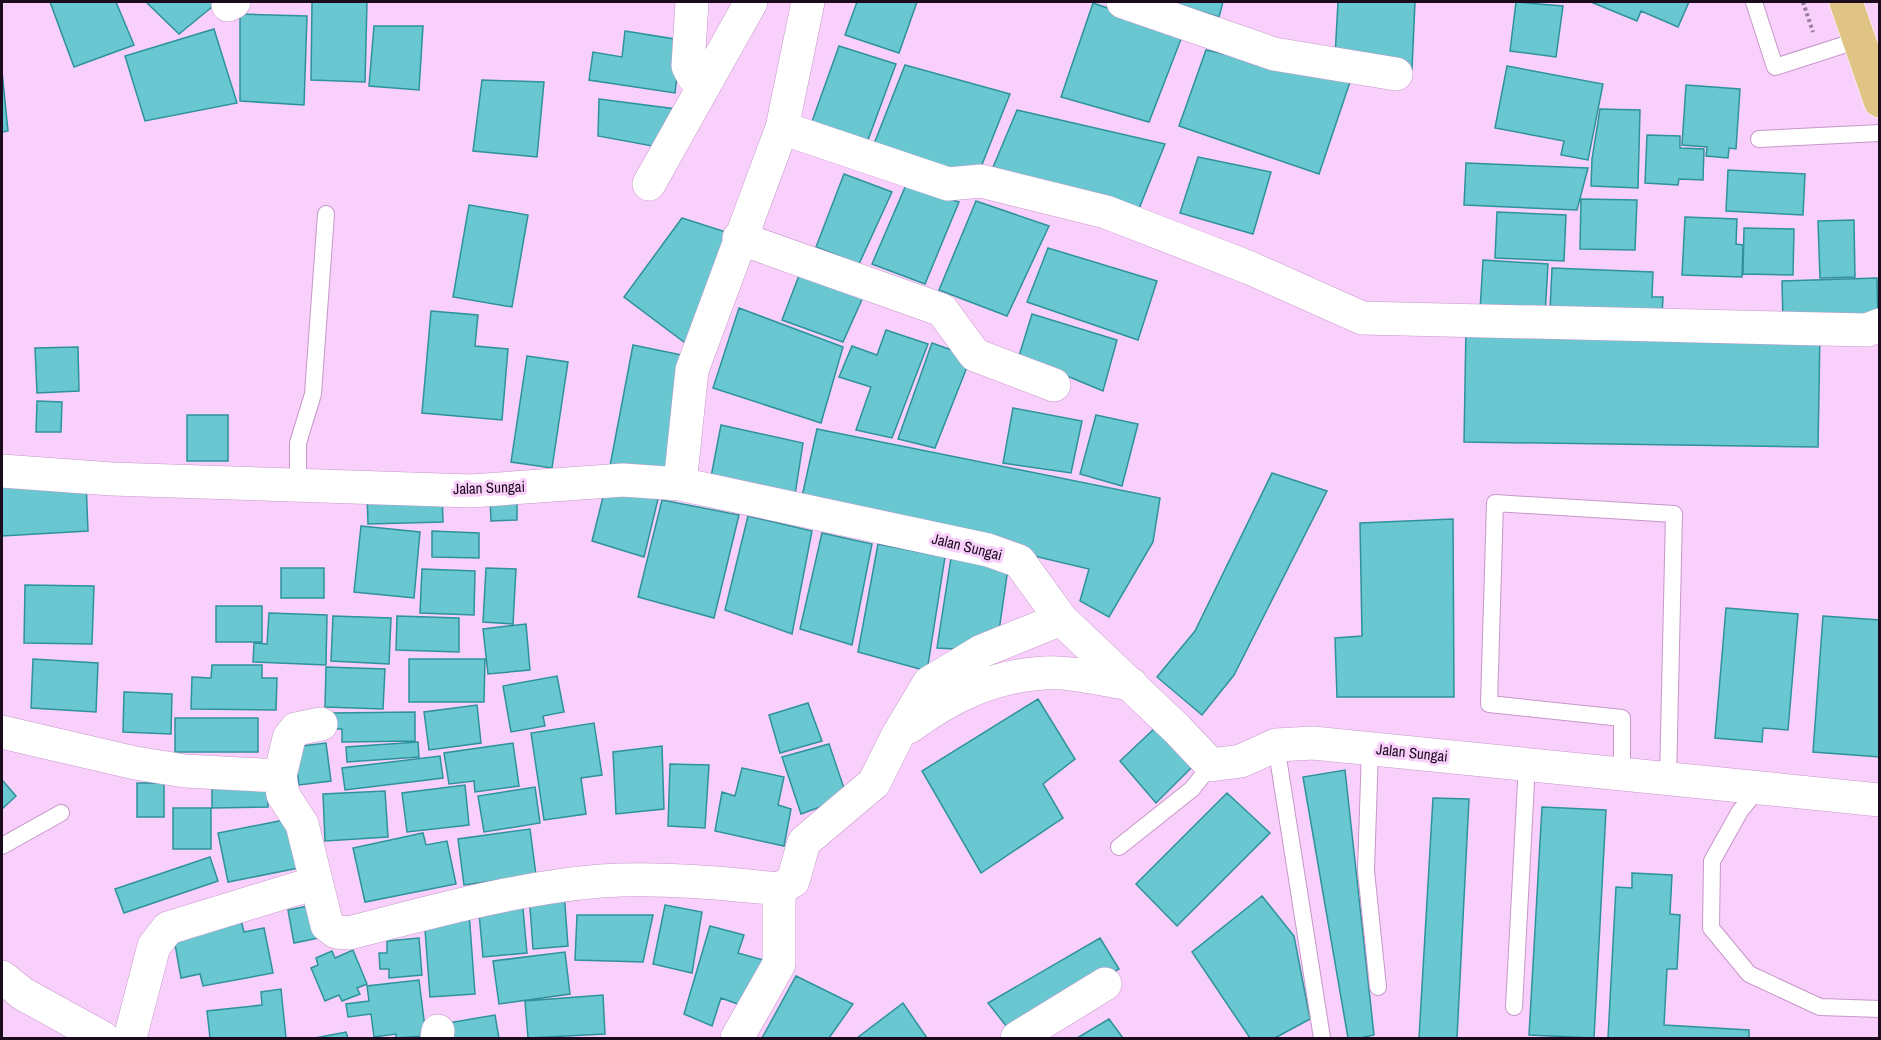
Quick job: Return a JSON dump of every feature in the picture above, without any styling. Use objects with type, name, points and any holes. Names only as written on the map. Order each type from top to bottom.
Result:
[{"type":"main road","points":[[1846,2],[1880,101]]},
{"type":"street","points":[[692,2],[688,66],[693,76],[708,79]]},
{"type":"street","points":[[649,184],[751,2]]},
{"type":"street","points":[[680,483],[692,370],[739,238],[782,128],[808,2]]},
{"type":"street","points":[[1123,2],[1274,54],[1396,74]]},
{"type":"street","points":[[782,128],[948,184],[981,181],[1106,212],[1250,268],[1362,318],[1867,330],[1880,325]]},
{"type":"street","points":[[739,238],[942,310],[975,355],[1054,385]]},
{"type":"street","name":"Jalan Sungai","points":[[2,471],[112,479],[471,490],[623,480],[680,483],[988,550],[1019,561],[1061,619],[1131,684],[1211,765],[1241,761],[1276,745],[1312,743],[1880,800]]},
{"type":"street","points":[[321,724],[296,729],[289,738],[280,776],[283,795],[302,824],[327,925],[336,932],[349,933],[475,901],[600,881],[692,880],[779,889],[793,881],[804,842],[874,783],[898,735],[929,683],[982,651],[1061,619]]},
{"type":"street","points":[[898,735],[942,703],[993,680],[1045,672],[1131,684]]},
{"type":"street","points":[[2,732],[135,763],[185,771],[280,776]]},
{"type":"street","points":[[130,1038],[153,946],[168,928],[315,883]]},
{"type":"street","points":[[737,1038],[779,964],[779,889]]},
{"type":"street","points":[[2,977],[23,994],[103,1038]]},
{"type":"street","points":[[1017,1038],[1105,984]]},
{"type":"lane","points":[[1754,2],[1774,67],[1859,40]]},
{"type":"lane","points":[[1759,139],[1880,133]]},
{"type":"lane","points":[[298,486],[298,442],[313,394],[326,214]]},
{"type":"lane","points":[[1622,774],[1622,718],[1489,704],[1495,504],[1674,514],[1668,779]]},
{"type":"lane","points":[[1276,745],[1322,1038]]},
{"type":"lane","points":[[1370,749],[1366,871],[1378,987]]},
{"type":"lane","points":[[1514,1007],[1527,764]]},
{"type":"lane","points":[[1119,847],[1192,789],[1211,765]]},
{"type":"lane","points":[[1760,788],[1740,811],[1712,861],[1711,928],[1749,974],[1820,1007],[1880,1009]]},
{"type":"lane","points":[[2,846],[61,813]]},
{"type":"path","points":[[1803,2],[1820,52]]},
{"type":"building","points":[[50,2],[116,2],[134,45],[74,67]]},
{"type":"building","points":[[146,2],[218,2],[179,34]]},
{"type":"building","points":[[312,2],[367,2],[365,82],[311,80]]},
{"type":"building","points":[[857,2],[917,2],[899,53],[845,35]]},
{"type":"building","points":[[1170,2],[1223,2],[1219,17]]},
{"type":"building","points":[[1338,2],[1415,2],[1412,69],[1335,56]]},
{"type":"building","points":[[1516,2],[1563,6],[1556,57],[1510,51]]},
{"type":"building","points":[[1591,2],[1689,2],[1678,27],[1641,11],[1637,21]]},
{"type":"building","points":[[1093,3],[1183,34],[1149,122],[1061,97]]},
{"type":"building","points":[[240,14],[307,16],[304,105],[240,101]]},
{"type":"building","points":[[374,26],[423,26],[419,90],[369,86]]},
{"type":"building","points":[[214,29],[237,103],[145,121],[125,56]]},
{"type":"building","points":[[625,31],[681,40],[675,93],[589,80],[593,52],[622,57]]},
{"type":"building","points":[[839,46],[896,64],[865,148],[810,127]]},
{"type":"building","points":[[1206,50],[1350,82],[1319,174],[1179,126]]},
{"type":"building","points":[[905,65],[1010,94],[979,172],[949,175],[872,149]]},
{"type":"building","points":[[1507,66],[1603,84],[1588,160],[1561,155],[1564,141],[1495,128]]},
{"type":"building","points":[[2,71],[8,131],[2,132]]},
{"type":"building","points":[[482,80],[544,82],[537,157],[473,151]]},
{"type":"building","points":[[1686,85],[1740,89],[1736,149],[1729,148],[1728,158],[1706,156],[1707,147],[1682,145]]},
{"type":"building","points":[[599,99],[676,109],[663,148],[598,136]]},
{"type":"building","points":[[1600,109],[1640,110],[1638,188],[1591,186],[1592,159]]},
{"type":"building","points":[[1017,110],[1165,144],[1138,211],[991,172]]},
{"type":"building","points":[[1647,135],[1680,136],[1680,148],[1704,149],[1703,180],[1679,179],[1678,185],[1645,183]]},
{"type":"building","points":[[1198,157],[1271,172],[1253,234],[1180,213]]},
{"type":"building","points":[[1466,163],[1588,168],[1577,210],[1464,205]]},
{"type":"building","points":[[1728,170],[1805,174],[1803,215],[1726,211]]},
{"type":"building","points":[[844,174],[892,192],[859,264],[816,247]]},
{"type":"building","points":[[906,185],[959,202],[925,284],[872,264]]},
{"type":"building","points":[[1581,199],[1637,200],[1635,250],[1580,249]]},
{"type":"building","points":[[976,201],[1049,226],[1007,316],[939,290]]},
{"type":"building","points":[[469,205],[528,215],[512,307],[453,297]]},
{"type":"building","points":[[1497,212],[1566,215],[1564,261],[1495,258]]},
{"type":"building","points":[[1685,217],[1737,219],[1736,244],[1743,245],[1742,277],[1682,275]]},
{"type":"building","points":[[682,218],[732,234],[692,348],[624,297]]},
{"type":"building","points":[[1854,220],[1855,277],[1820,278],[1818,221]]},
{"type":"building","points":[[1744,228],[1794,229],[1793,275],[1743,274]]},
{"type":"building","points":[[1048,248],[1157,281],[1138,340],[1027,302]]},
{"type":"building","points":[[1483,260],[1548,264],[1545,315],[1480,311]]},
{"type":"building","points":[[1552,268],[1653,272],[1652,297],[1663,297],[1662,315],[1550,310]]},
{"type":"building","points":[[800,273],[864,295],[843,342],[782,320]]},
{"type":"building","points":[[1877,278],[1878,320],[1783,323],[1782,281]]},
{"type":"building","points":[[739,308],[843,347],[821,423],[713,388]]},
{"type":"building","points":[[431,311],[478,315],[475,346],[508,349],[502,420],[422,413]]},
{"type":"building","points":[[1032,314],[1117,340],[1103,391],[1019,356]]},
{"type":"building","points":[[1466,327],[1820,331],[1818,447],[1464,442]]},
{"type":"building","points":[[886,330],[928,344],[892,438],[856,430],[871,387],[839,377],[852,346],[877,355]]},
{"type":"building","points":[[932,343],[971,357],[935,448],[898,439]]},
{"type":"building","points":[[633,345],[687,356],[670,477],[610,466]]},
{"type":"building","points":[[78,347],[79,391],[37,393],[35,348]]},
{"type":"building","points":[[527,356],[568,362],[552,468],[511,462]]},
{"type":"building","points":[[37,401],[62,402],[61,432],[36,432]]},
{"type":"building","points":[[1013,408],[1082,421],[1071,473],[1003,463]]},
{"type":"building","points":[[187,415],[228,415],[228,461],[187,461]]},
{"type":"building","points":[[1096,415],[1138,424],[1122,486],[1080,474]]},
{"type":"building","points":[[721,425],[803,443],[794,501],[710,482]]},
{"type":"building","points":[[817,429],[1160,498],[1153,542],[1109,617],[1080,601],[1089,569],[801,501]]},
{"type":"building","points":[[1272,473],[1327,491],[1234,675],[1202,715],[1157,677],[1195,631]]},
{"type":"building","points":[[2,478],[86,481],[88,531],[2,536]]},
{"type":"building","points":[[442,492],[443,522],[368,524],[367,494]]},
{"type":"building","points":[[623,493],[658,499],[644,557],[592,541],[603,497]]},
{"type":"building","points":[[517,496],[517,520],[491,521],[490,497]]},
{"type":"building","points":[[662,500],[739,515],[714,618],[638,597]]},
{"type":"building","points":[[748,516],[812,531],[792,634],[725,610]]},
{"type":"building","points":[[1453,519],[1454,697],[1337,697],[1335,638],[1362,636],[1360,523]]},
{"type":"building","points":[[361,526],[420,532],[414,598],[354,592]]},
{"type":"building","points":[[432,531],[479,533],[479,558],[432,557]]},
{"type":"building","points":[[822,533],[872,544],[852,645],[800,629]]},
{"type":"building","points":[[878,544],[945,557],[927,671],[858,652]]},
{"type":"building","points":[[951,558],[1008,568],[998,638],[974,650],[937,648]]},
{"type":"building","points":[[281,568],[324,568],[324,598],[281,598]]},
{"type":"building","points":[[486,568],[516,569],[513,624],[483,622]]},
{"type":"building","points":[[422,569],[475,571],[474,615],[420,613]]},
{"type":"building","points":[[25,585],[94,586],[92,644],[24,643]]},
{"type":"building","points":[[216,606],[262,606],[262,642],[216,642]]},
{"type":"building","points":[[1726,608],[1798,614],[1788,730],[1763,728],[1762,742],[1715,738]]},
{"type":"building","points":[[269,613],[327,615],[326,665],[253,662],[254,643],[267,644]]},
{"type":"building","points":[[333,616],[391,618],[389,664],[331,661]]},
{"type":"building","points":[[397,616],[459,618],[459,652],[396,650]]},
{"type":"building","points":[[1823,616],[1880,620],[1880,757],[1813,752]]},
{"type":"building","points":[[526,624],[530,670],[488,674],[483,629]]},
{"type":"building","points":[[33,659],[98,663],[96,712],[31,708]]},
{"type":"building","points":[[409,659],[485,659],[484,702],[409,702]]},
{"type":"building","points":[[212,665],[262,665],[262,678],[277,678],[276,710],[191,709],[192,677],[211,678]]},
{"type":"building","points":[[326,667],[385,669],[383,709],[325,707]]},
{"type":"building","points":[[557,676],[564,712],[543,716],[545,726],[511,732],[503,686]]},
{"type":"building","points":[[124,692],[172,694],[171,734],[123,732]]},
{"type":"building","points":[[1038,699],[1075,759],[1043,784],[1063,818],[981,873],[922,771]]},
{"type":"building","points":[[808,703],[822,741],[780,753],[769,715]]},
{"type":"building","points":[[477,705],[481,743],[429,750],[424,712]]},
{"type":"building","points":[[415,712],[415,741],[342,742],[342,729],[331,729],[331,713]]},
{"type":"building","points":[[175,718],[258,718],[258,752],[175,752]]},
{"type":"building","points":[[594,723],[602,775],[581,778],[586,814],[544,820],[531,733]]},
{"type":"building","points":[[1156,727],[1196,763],[1156,803],[1120,761]]},
{"type":"building","points":[[418,742],[419,757],[347,762],[346,747]]},
{"type":"building","points":[[326,743],[331,781],[299,785],[294,747]]},
{"type":"building","points":[[513,743],[519,786],[475,792],[474,781],[449,784],[444,753]]},
{"type":"building","points":[[829,744],[847,797],[801,814],[782,757]]},
{"type":"building","points":[[662,746],[664,809],[616,814],[613,752]]},
{"type":"building","points":[[440,756],[443,778],[345,790],[342,768]]},
{"type":"building","points":[[670,764],[709,765],[705,828],[668,826]]},
{"type":"building","points":[[742,768],[784,777],[778,805],[791,809],[784,846],[715,831],[722,792],[735,796]]},
{"type":"building","points":[[1345,770],[1374,1035],[1360,1038],[1348,1038],[1303,777]]},
{"type":"building","points":[[212,779],[267,779],[268,807],[212,808]]},
{"type":"building","points":[[2,780],[16,796],[2,809]]},
{"type":"building","points":[[137,783],[164,783],[164,817],[137,817]]},
{"type":"building","points":[[465,785],[469,825],[407,832],[402,793]]},
{"type":"building","points":[[535,787],[540,823],[484,832],[478,796]]},
{"type":"building","points":[[385,791],[388,837],[325,841],[323,794]]},
{"type":"building","points":[[1227,793],[1270,833],[1177,926],[1136,884]]},
{"type":"building","points":[[1433,798],[1469,799],[1457,1038],[1419,1038]]},
{"type":"building","points":[[1542,807],[1606,810],[1594,1038],[1529,1035]]},
{"type":"building","points":[[173,808],[211,808],[211,849],[173,849]]},
{"type":"building","points":[[294,818],[304,867],[228,882],[218,833]]},
{"type":"building","points":[[530,829],[536,875],[464,885],[458,839]]},
{"type":"building","points":[[423,833],[426,845],[447,841],[456,884],[365,902],[353,848]]},
{"type":"building","points":[[210,857],[218,881],[124,913],[115,889]]},
{"type":"building","points":[[1632,873],[1672,875],[1670,914],[1680,915],[1677,969],[1667,969],[1664,1025],[1749,1030],[1749,1038],[1608,1038],[1616,887],[1632,888]]},
{"type":"building","points":[[564,892],[568,946],[533,949],[529,894]]},
{"type":"building","points":[[1262,896],[1294,936],[1310,1019],[1275,1038],[1250,1038],[1192,952]]},
{"type":"building","points":[[522,898],[527,953],[483,957],[478,902]]},
{"type":"building","points":[[313,905],[319,938],[294,943],[288,910]]},
{"type":"building","points":[[665,905],[702,912],[692,973],[653,964]]},
{"type":"building","points":[[469,912],[475,994],[430,997],[424,916]]},
{"type":"building","points":[[577,915],[653,915],[643,962],[575,960]]},
{"type":"building","points":[[241,920],[244,932],[264,928],[273,973],[203,986],[200,974],[181,978],[173,933]]},
{"type":"building","points":[[710,926],[744,935],[738,953],[767,961],[746,1007],[721,998],[712,1026],[684,1014]]},
{"type":"building","points":[[419,938],[422,975],[389,978],[389,969],[380,969],[379,953],[387,953],[387,941]]},
{"type":"building","points":[[1100,938],[1119,969],[1011,1032],[988,1003]]},
{"type":"building","points":[[353,950],[367,984],[357,988],[360,994],[342,1001],[339,995],[325,1001],[311,968],[318,965],[316,958],[332,951],[335,958]]},
{"type":"building","points":[[565,952],[570,994],[499,1004],[493,961]]},
{"type":"building","points":[[796,976],[853,1004],[829,1038],[762,1038]]},
{"type":"building","points":[[419,980],[426,1036],[396,1038],[396,1034],[374,1037],[371,1014],[348,1017],[346,1004],[369,1001],[367,986]]},
{"type":"building","points":[[281,989],[286,1038],[210,1038],[207,1011],[262,1005],[261,992]]},
{"type":"building","points":[[603,995],[605,1034],[528,1038],[525,1001]]},
{"type":"building","points":[[903,1003],[927,1038],[857,1038]]},
{"type":"building","points":[[495,1015],[499,1038],[445,1038],[442,1024]]},
{"type":"building","points":[[1109,1019],[1123,1038],[1077,1038]]},
{"type":"building","points":[[346,1032],[348,1038],[315,1038]]}]
